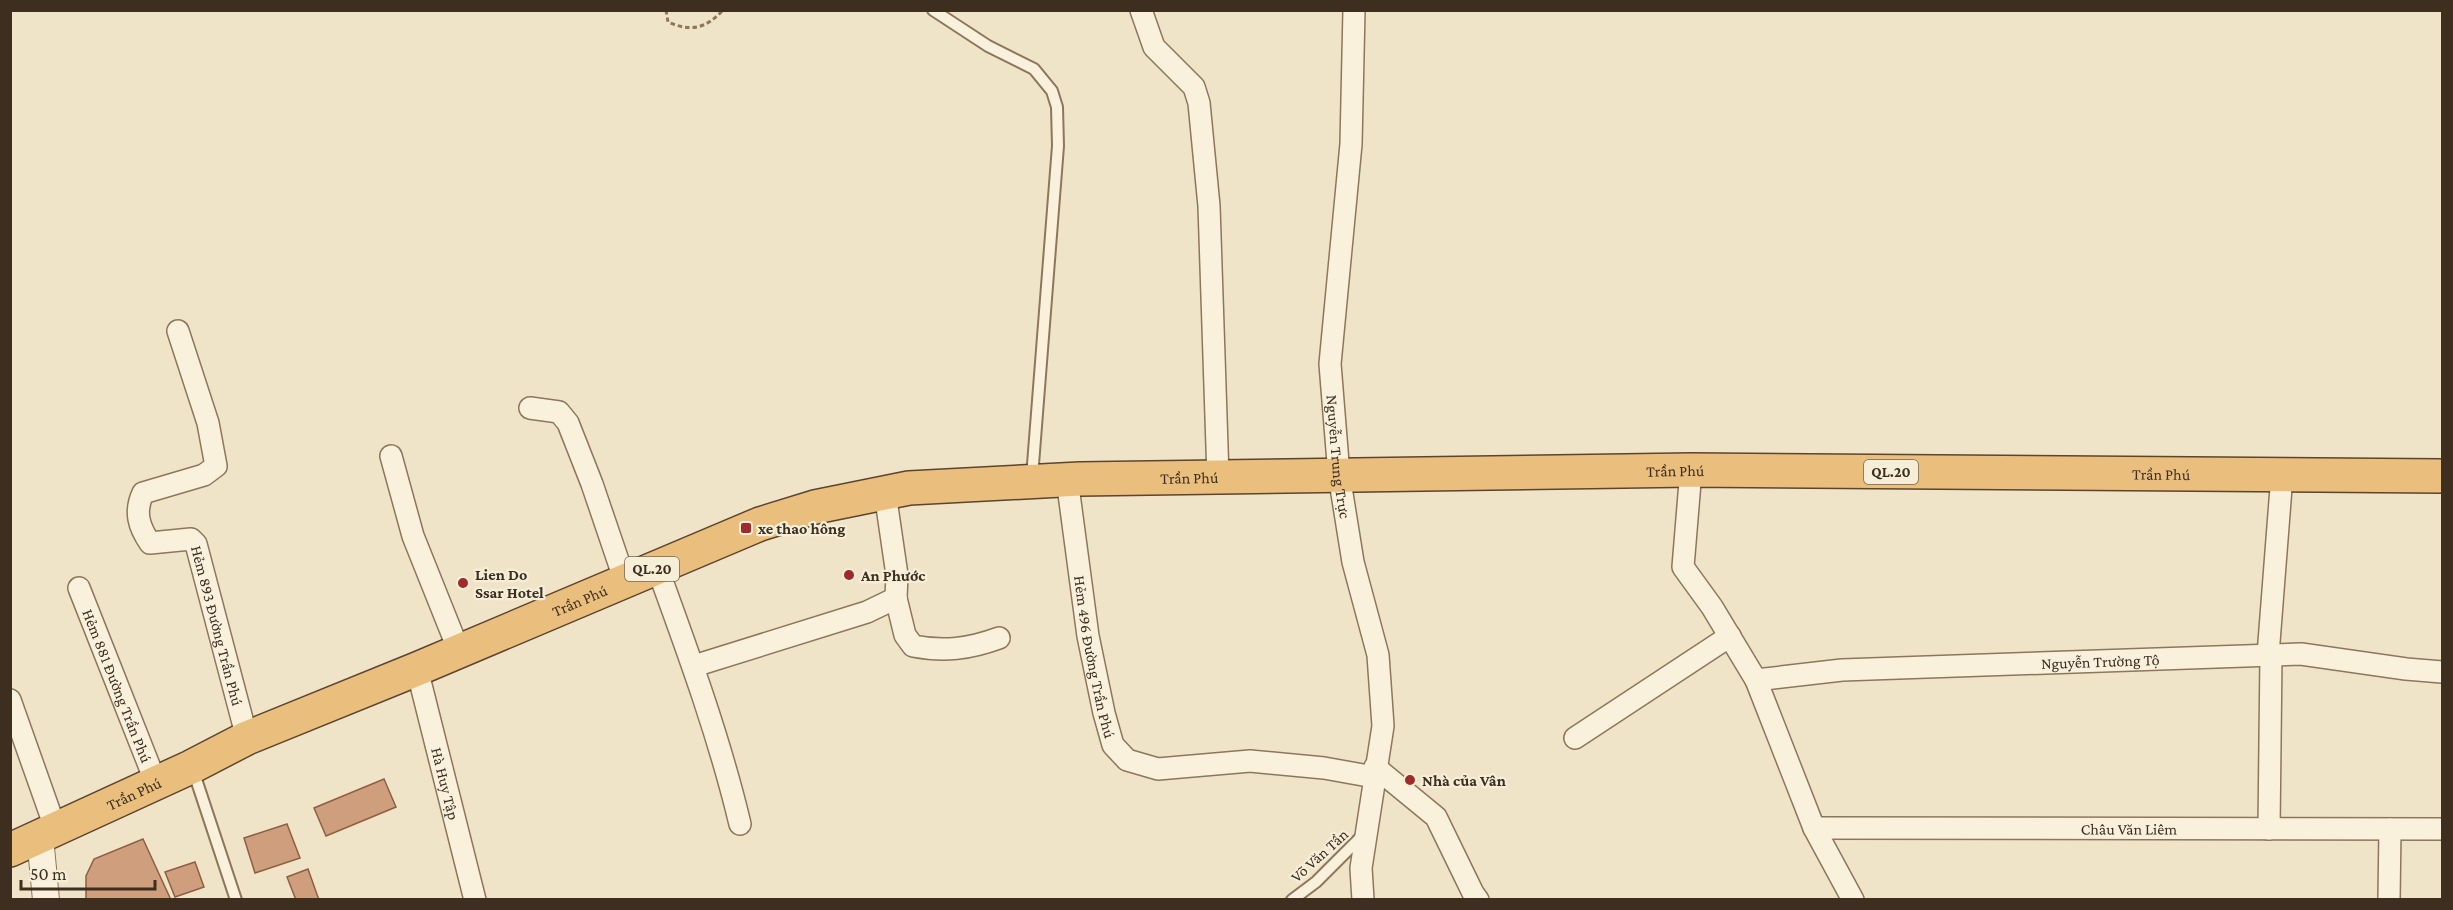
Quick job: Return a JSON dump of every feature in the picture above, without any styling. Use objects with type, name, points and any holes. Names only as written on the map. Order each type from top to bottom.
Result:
[{"type":"highway","name":"Trần Phú","points":[[10,850],[191,767],[247,738],[760,524],[815,507],[909,488],[1067,479],[1691,470],[2442,476]]},
{"type":"street","points":[[1141,10],[1154,47],[1194,87],[1199,103],[1209,206],[1218,477]]},
{"type":"street","name":"Nguyễn Trung Trực","points":[[1354,10],[1351,144],[1330,364],[1339,475],[1353,562],[1378,655],[1383,726],[1361,868],[1363,900]]},
{"type":"street","name":"Hẻm 893 Đường Trần Phú","points":[[178,331],[208,423],[216,466],[204,475],[144,493],[137,506],[142,531],[150,543],[191,539],[196,544],[247,738]]},
{"type":"street","points":[[530,408],[559,412],[568,423],[592,484],[625,581]]},
{"type":"street","points":[[391,456],[414,536],[459,651]]},
{"type":"street","points":[[1691,470],[1683,567],[1730,636],[1756,680],[1814,828],[1853,900]]},
{"type":"street","points":[[2269,829],[2269,655],[2282,475]]},
{"type":"street","name":"Hẻm 496 Đường Trần Phú","points":[[1067,479],[1088,636],[1102,702],[1113,745],[1128,760],[1158,769],[1251,761],[1375,772]]},
{"type":"street","points":[[885,494],[897,575],[896,598],[905,635],[913,646],[947,651],[980,645],[999,638]]},
{"type":"street","points":[[657,567],[694,666],[725,761],[740,824]]},
{"type":"street","name":"Hẻm 881 Đường Trần Phú","points":[[79,588],[156,783]]},
{"type":"street","points":[[694,666],[867,612],[896,598]]},
{"type":"street","points":[[1575,738],[1730,636]]},
{"type":"street","name":"Nguyễn Trường Tộ","points":[[1756,680],[1842,670],[2301,654],[2442,672]]},
{"type":"street","name":"Hà Huy Tập","points":[[417,669],[475,900]]},
{"type":"street","points":[[10,700],[48,834],[46,900]]},
{"type":"street","points":[[1375,772],[1436,817],[1478,900]]},
{"type":"street","name":"Châu Văn Liêm","points":[[1814,828],[2442,829]]},
{"type":"street","points":[[2390,829],[2390,900]]},
{"type":"lane","points":[[933,10],[988,46],[1034,69],[1052,91],[1057,107],[1058,146],[1031,481]]},
{"type":"lane","points":[[191,767],[236,900]]},
{"type":"lane","name":"Võ Văn Tần","points":[[1292,900],[1316,882],[1366,832]]},
{"type":"path","points":[[666,10],[668,22],[684,29],[709,24],[723,10]]},
{"type":"building","points":[[384,779],[396,807],[326,836],[314,808]]},
{"type":"building","points":[[287,824],[300,858],[255,873],[244,838]]},
{"type":"building","points":[[143,839],[171,900],[86,900],[86,876],[94,859]]},
{"type":"building","points":[[195,862],[204,887],[175,897],[165,872]]},
{"type":"building","points":[[308,869],[319,900],[296,900],[287,877]]},
{"type":"place","name":"xe thao hông","points":[[746,528]]},
{"type":"place","name":"An Phước","points":[[849,575]]},
{"type":"place","name":"Lien Do Ssar Hotel","points":[[463,583]]},
{"type":"place","name":"Nhà của Vân","points":[[1410,780]]}]
